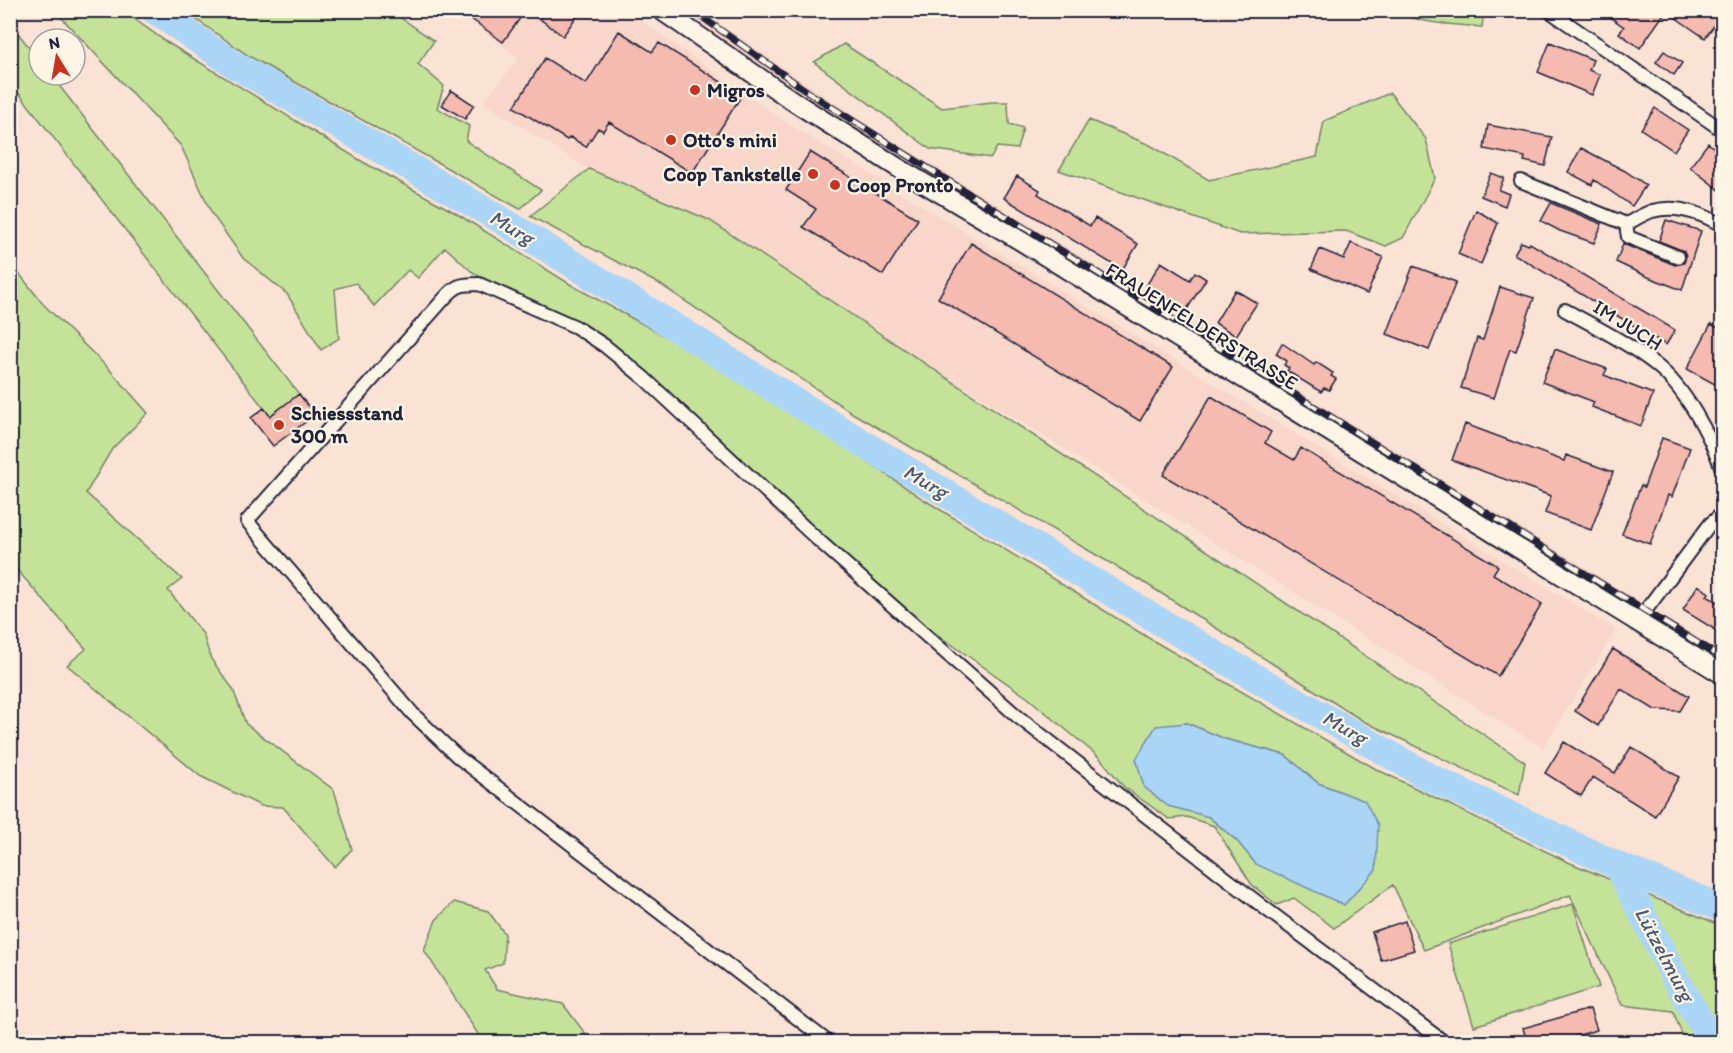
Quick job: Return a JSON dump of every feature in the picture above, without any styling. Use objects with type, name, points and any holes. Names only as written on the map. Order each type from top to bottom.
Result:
[{"type":"main road","name":"FRAUENFELDERSTRASSE","points":[[661,10],[811,113],[891,164],[1021,241],[1722,674]]},
{"type":"street","points":[[1548,10],[1722,130]]},
{"type":"street","points":[[1521,181],[1626,224],[1652,211],[1673,208],[1705,215],[1722,225]]},
{"type":"street","points":[[1626,224],[1629,237],[1678,256]]},
{"type":"street","points":[[828,1042],[458,757],[413,714],[247,521],[443,300],[453,289],[462,284],[479,284],[576,327],[605,346],[644,378],[817,539],[1017,716],[1266,909],[1444,1042]]},
{"type":"street","name":"IM JUCH","points":[[1565,310],[1612,336],[1657,366],[1689,402],[1714,447],[1722,469]]},
{"type":"street","points":[[1637,622],[1710,524],[1722,514]]},
{"type":"shaded area","points":[[458,11],[627,11],[789,124],[1616,630],[1543,748],[926,363],[710,220],[588,169],[483,102],[519,58]]},
{"type":"shaded area","points":[[681,11],[701,11],[860,120],[1722,652],[1722,664],[922,170],[811,100]]},
{"type":"green space","points":[[58,11],[123,11],[168,43],[363,162],[454,212],[573,286],[679,344],[831,437],[923,499],[1152,640],[1376,769],[1568,862],[1722,926],[1722,1042],[1685,1042],[1673,1011],[1622,1005],[1570,895],[1424,950],[1393,885],[1334,928],[1294,898],[1277,905],[1252,885],[1214,826],[1187,817],[1169,819],[1124,787],[1100,758],[1028,698],[891,602],[644,370],[607,339],[587,327],[490,283],[471,271],[445,247],[418,278],[408,270],[374,306],[356,283],[335,289],[339,338],[321,350],[287,294],[243,258],[212,214],[181,146],[87,45],[87,27],[70,27]],"holes":[[[1187,723],[1225,739],[1285,755],[1318,783],[1364,801],[1256,864],[1237,841],[1209,817]]]},
{"type":"green space","points":[[184,11],[391,11],[434,41],[418,64],[444,86],[437,108],[469,126],[466,141],[541,190],[520,209],[249,56]]},
{"type":"green space","points":[[1397,11],[1484,11],[1482,27],[1427,21]]},
{"type":"green space","points":[[10,23],[27,45],[27,87],[60,87],[299,394],[270,416],[11,83]]},
{"type":"green space","points":[[844,44],[942,108],[1008,102],[1009,124],[1023,128],[1017,149],[997,147],[991,158],[930,149],[814,62]]},
{"type":"green space","points":[[1390,93],[1426,139],[1435,178],[1403,238],[1386,246],[1346,231],[1240,234],[1059,170],[1089,120],[1150,145],[1209,180],[1317,157],[1324,121]]},
{"type":"green space","points":[[589,169],[709,220],[1525,762],[1519,795],[1363,721],[1148,585],[854,414],[661,285],[530,216]]},
{"type":"green space","points":[[11,263],[43,304],[109,369],[148,413],[112,449],[86,493],[182,579],[168,590],[203,634],[211,659],[233,689],[246,724],[334,790],[352,849],[335,867],[283,807],[261,806],[200,776],[67,665],[86,649],[11,563]]},
{"type":"green space","points":[[454,902],[488,911],[505,934],[503,963],[485,970],[497,989],[563,1004],[587,1036],[628,1038],[633,1042],[483,1042],[424,950],[436,920]]},
{"type":"green space","points":[[1573,904],[1599,987],[1474,1026],[1448,944]]},
{"type":"water","points":[[1187,723],[1225,739],[1285,755],[1318,783],[1365,801],[1378,825],[1376,870],[1344,905],[1256,864],[1237,841],[1209,817],[1168,806],[1144,787],[1136,759],[1156,726]]},
{"type":"building","points":[[459,10],[526,10],[503,42]]},
{"type":"building","points":[[546,10],[581,10],[563,36],[540,19]]},
{"type":"building","points":[[1600,10],[1704,10],[1718,20],[1705,38],[1666,11],[1640,48],[1619,33],[1624,27]]},
{"type":"building","points":[[619,31],[652,52],[659,43],[742,95],[692,173],[609,122],[603,131],[598,128],[586,147],[570,137],[567,140],[514,107],[545,58],[586,84]]},
{"type":"building","points":[[1550,42],[1593,60],[1589,70],[1600,75],[1592,95],[1538,72]]},
{"type":"building","points":[[1664,51],[1682,63],[1674,75],[1656,62]]},
{"type":"building","points":[[451,90],[474,105],[465,119],[442,105]]},
{"type":"building","points":[[1655,108],[1688,130],[1674,151],[1641,129]]},
{"type":"building","points":[[1488,125],[1552,137],[1545,166],[1524,161],[1525,157],[1484,149]]},
{"type":"building","points":[[1708,143],[1722,154],[1722,192],[1690,167]]},
{"type":"building","points":[[1581,148],[1646,185],[1632,206],[1594,180],[1592,185],[1568,172]]},
{"type":"building","points":[[810,152],[918,219],[883,275],[803,227],[816,209],[786,190]]},
{"type":"building","points":[[1491,173],[1504,178],[1499,190],[1509,194],[1505,206],[1481,196]]},
{"type":"building","points":[[1017,176],[1040,190],[1038,194],[1090,226],[1095,218],[1138,244],[1122,270],[1004,198]]},
{"type":"building","points":[[1551,203],[1602,224],[1594,243],[1560,231],[1541,221]]},
{"type":"building","points":[[1476,210],[1498,223],[1481,264],[1458,254]]},
{"type":"building","points":[[1666,220],[1701,231],[1682,290],[1616,262],[1623,244],[1675,265],[1684,263],[1686,256],[1684,251],[1659,241]]},
{"type":"building","points":[[1521,242],[1529,245],[1530,243],[1675,330],[1666,345],[1514,254]]},
{"type":"building","points":[[971,243],[1173,367],[1140,421],[938,298]]},
{"type":"building","points":[[1351,243],[1383,257],[1367,294],[1311,269],[1320,249],[1344,259]]},
{"type":"building","points":[[1161,262],[1190,280],[1195,272],[1206,279],[1186,311],[1146,286]]},
{"type":"building","points":[[1413,266],[1456,282],[1429,350],[1387,334]]},
{"type":"building","points":[[1500,287],[1534,298],[1516,351],[1510,349],[1494,398],[1461,388],[1477,338],[1483,340]]},
{"type":"building","points":[[1235,290],[1257,303],[1236,336],[1215,323]]},
{"type":"building","points":[[1711,324],[1722,330],[1722,388],[1687,369]]},
{"type":"building","points":[[1282,343],[1314,365],[1316,362],[1333,373],[1331,376],[1336,379],[1329,390],[1324,388],[1321,392],[1287,371],[1289,368],[1284,365],[1287,361],[1276,354]]},
{"type":"building","points":[[1555,349],[1607,369],[1604,375],[1653,394],[1641,426],[1592,407],[1594,402],[1542,382]]},
{"type":"building","name":"Schiessstand 300 m","points":[[299,394],[315,415],[273,446],[251,418],[264,408],[270,416]]},
{"type":"building","points":[[1211,396],[1271,432],[1265,443],[1294,460],[1301,448],[1498,566],[1493,574],[1542,604],[1498,676],[1163,475]]},
{"type":"building","points":[[1465,424],[1564,461],[1566,455],[1613,472],[1591,530],[1545,513],[1551,496],[1452,460]]},
{"type":"building","points":[[1662,438],[1690,448],[1672,497],[1668,495],[1650,544],[1622,534],[1641,485],[1644,487]]},
{"type":"building","points":[[1698,585],[1709,593],[1707,596],[1722,605],[1722,634],[1683,610]]},
{"type":"building","points":[[1613,649],[1689,696],[1680,711],[1655,710],[1621,689],[1598,726],[1575,711]]},
{"type":"building","points":[[1564,742],[1615,773],[1631,747],[1679,777],[1655,816],[1593,777],[1581,796],[1545,773]]},
{"type":"building","points":[[1405,921],[1414,950],[1381,960],[1372,932]]},
{"type":"building","points":[[1590,1009],[1597,1030],[1554,1042],[1527,1042],[1523,1028]]},
{"type":"waterway","name":"Murg","points":[[154,10],[235,65],[503,221],[885,457],[1216,655],[1429,777],[1618,866],[1722,908]]},
{"type":"waterway","points":[[10,298],[16,293]]},
{"type":"waterway","name":"Lützelmurg","points":[[1618,866],[1675,978],[1712,1042]]},
{"type":"railway","points":[[692,10],[814,96],[934,172],[1722,658]]},
{"type":"place","name":"Migros","points":[[695,90]]},
{"type":"place","name":"Otto's mini","points":[[671,140]]},
{"type":"place","name":"Coop Tankstelle","points":[[813,174]]},
{"type":"place","name":"Coop Pronto","points":[[835,185]]},
{"type":"place","name":"Schiessstand 300 m","points":[[279,425]]}]
